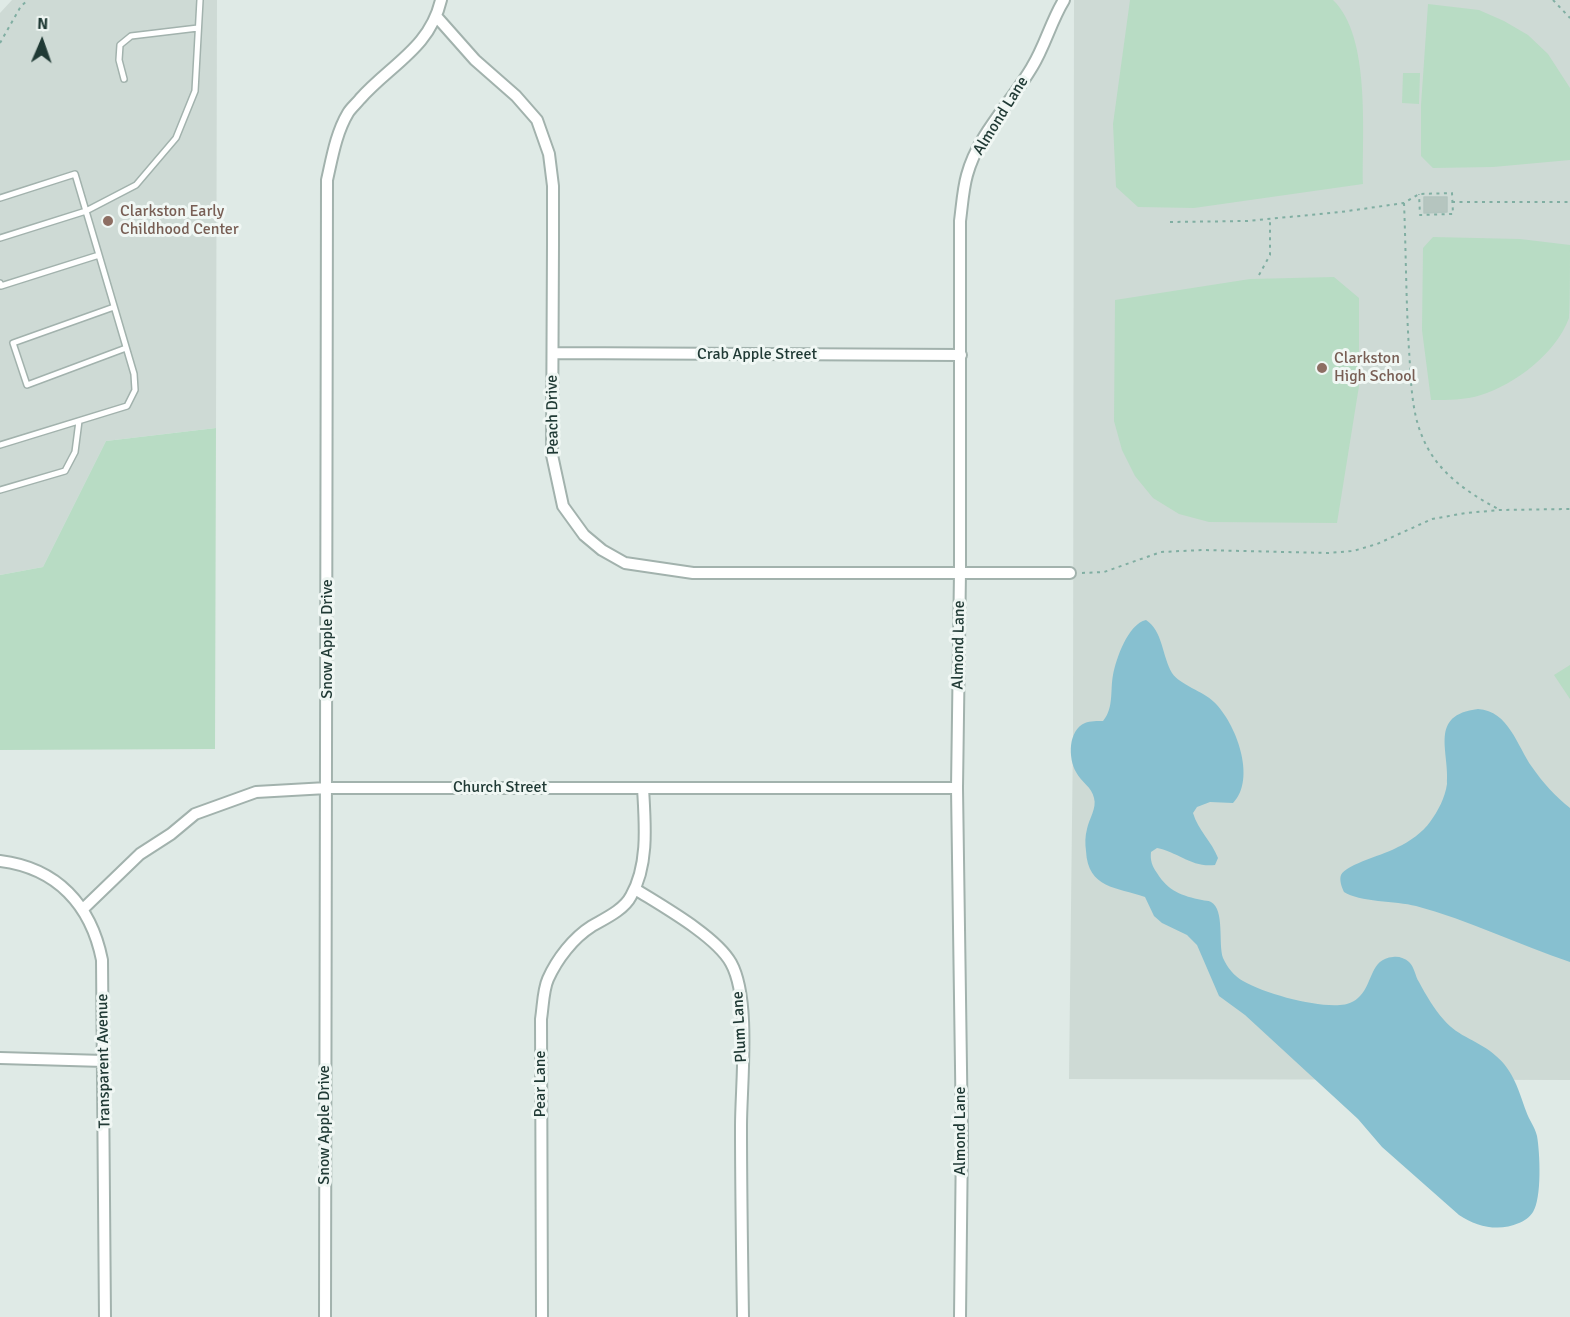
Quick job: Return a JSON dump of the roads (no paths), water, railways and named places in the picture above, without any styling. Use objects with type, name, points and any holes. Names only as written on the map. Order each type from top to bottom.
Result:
[{"type":"street","name":"Snow Apple Drive","points":[[325,1317],[327,180],[337,139],[348,113],[383,75],[404,60],[427,34],[441,0]]},
{"type":"street","name":"Almond Lane","points":[[960,1317],[962,1137],[957,788],[960,572],[960,221],[967,174],[981,143],[1032,68],[1055,14],[1064,0]]},
{"type":"street","name":"Peach Drive","points":[[436,16],[476,60],[516,96],[537,120],[549,154],[553,186],[552,455],[563,506],[584,535],[602,550],[625,563],[693,573],[1070,573]]},
{"type":"street","name":"Crab Apple Street","points":[[553,353],[960,355]]},
{"type":"street","name":"Church Street","points":[[82,909],[140,854],[171,834],[195,814],[256,792],[327,788],[957,788]]},
{"type":"street","points":[[635,888],[644,848],[643,788]]},
{"type":"street","name":"Transparent Avenue","points":[[0,861],[32,869],[50,877],[70,892],[98,939],[102,960],[104,1061],[105,1317]]},
{"type":"street","name":"Pear Lane","points":[[542,1317],[541,1019],[547,980],[568,948],[585,930],[620,908],[630,899],[635,888]]},
{"type":"street","name":"Plum Lane","points":[[635,888],[716,945],[731,962],[735,973],[743,1023],[741,1124],[743,1317]]},
{"type":"street","points":[[0,1058],[104,1061]]},
{"type":"lane","points":[[0,238],[86,211],[136,185],[176,138],[195,91],[200,0]]},
{"type":"lane","points":[[124,80],[119,60],[120,45],[131,36],[198,28]]},
{"type":"lane","points":[[0,198],[75,174],[134,374],[135,390],[127,406],[0,445]]},
{"type":"lane","points":[[0,284],[1,286],[99,255]]},
{"type":"lane","points":[[114,307],[13,343],[27,385],[126,348]]},
{"type":"lane","points":[[0,490],[65,471],[75,452],[79,421]]},
{"type":"water","points":[[1146,620],[1159,637],[1172,673],[1180,681],[1214,702],[1230,723],[1241,751],[1243,766],[1240,793],[1233,803],[1210,802],[1197,807],[1193,813],[1218,858],[1215,865],[1192,862],[1157,848],[1151,852],[1155,870],[1161,879],[1176,892],[1210,901],[1215,906],[1220,919],[1223,958],[1227,965],[1240,979],[1264,991],[1304,1002],[1345,1004],[1360,996],[1380,962],[1399,957],[1409,962],[1427,997],[1444,1020],[1456,1031],[1496,1056],[1515,1081],[1536,1133],[1539,1153],[1538,1197],[1533,1212],[1525,1220],[1511,1226],[1496,1228],[1473,1223],[1459,1215],[1382,1147],[1358,1119],[1245,1015],[1219,996],[1197,945],[1187,935],[1162,923],[1154,916],[1145,897],[1106,884],[1092,873],[1088,863],[1085,840],[1095,802],[1093,794],[1073,766],[1071,745],[1079,727],[1087,722],[1103,721],[1109,711],[1113,675],[1120,652],[1128,635]]},
{"type":"water","points":[[1478,709],[1489,711],[1505,723],[1536,773],[1570,808],[1570,962],[1436,912],[1408,904],[1359,898],[1344,892],[1342,888],[1340,877],[1344,871],[1358,863],[1393,850],[1420,833],[1430,822],[1441,804],[1447,784],[1445,736],[1447,727],[1452,719],[1462,713]]},
{"type":"place","name":"Clarkston Early Childhood Center","points":[[108,221]]},
{"type":"place","name":"Clarkston High School","points":[[1322,368]]}]
